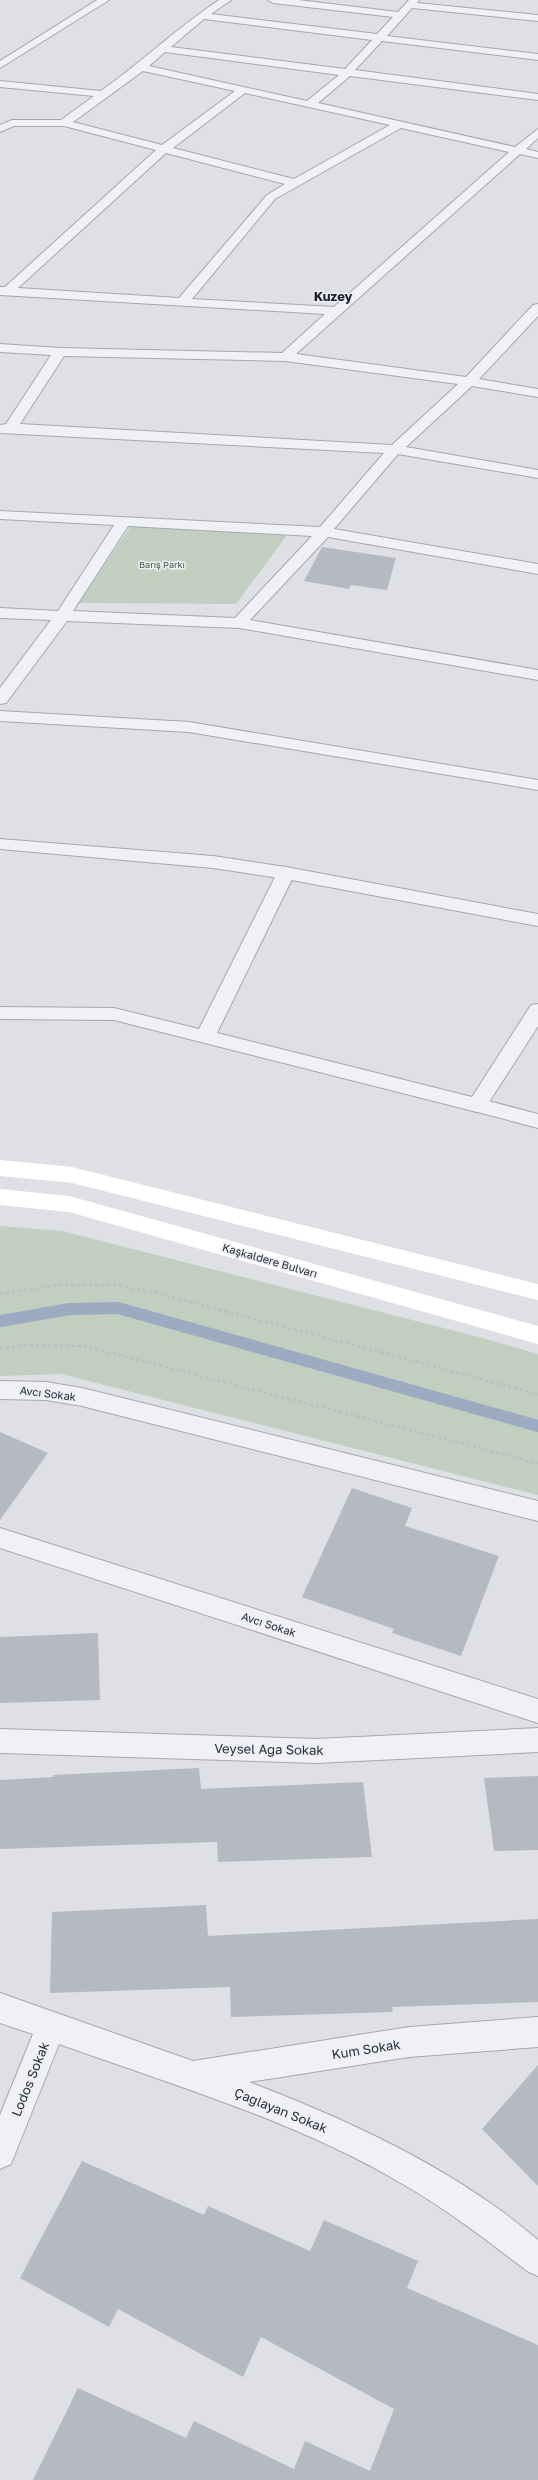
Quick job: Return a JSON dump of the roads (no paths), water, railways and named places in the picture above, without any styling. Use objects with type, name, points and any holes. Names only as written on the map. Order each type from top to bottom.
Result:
[{"type":"main road","points":[[0,1168],[72,1175],[397,1255],[538,1292]]},
{"type":"main road","name":"Kaşkaldere Bulvarı","points":[[0,1197],[69,1204],[538,1335]]},
{"type":"street","points":[[0,65],[104,0]]},
{"type":"street","points":[[64,123],[141,67],[202,16],[226,0]]},
{"type":"street","points":[[273,0],[401,15]]},
{"type":"street","points":[[310,104],[347,72],[411,3],[538,18]]},
{"type":"street","points":[[202,16],[538,57]]},
{"type":"street","points":[[163,49],[538,97]]},
{"type":"street","points":[[141,67],[538,155]]},
{"type":"street","points":[[0,84],[102,94]]},
{"type":"street","points":[[4,291],[164,149],[243,90]]},
{"type":"street","points":[[0,129],[12,123],[64,123],[296,184]]},
{"type":"street","points":[[182,302],[271,197],[400,124]]},
{"type":"street","points":[[285,357],[538,132]]},
{"type":"street","points":[[4,291],[336,311]]},
{"type":"street","points":[[239,623],[324,532],[395,449],[469,381],[538,308]]},
{"type":"street","points":[[0,348],[60,352],[285,357],[469,381],[538,393]]},
{"type":"street","points":[[5,429],[60,352]]},
{"type":"street","points":[[5,429],[395,449],[538,474]]},
{"type":"street","points":[[0,516],[324,532],[538,569]]},
{"type":"street","points":[[0,699],[62,616],[123,523]]},
{"type":"street","points":[[0,613],[239,623],[538,674]]},
{"type":"street","points":[[0,716],[189,727],[538,785]]},
{"type":"street","points":[[0,844],[213,862],[286,873],[538,920]]},
{"type":"street","points":[[205,1037],[286,873]]},
{"type":"street","points":[[477,1105],[538,1010]]},
{"type":"street","points":[[0,1014],[114,1014],[538,1121]]},
{"type":"street","name":"Avcı Sokak","points":[[0,1390],[46,1392],[82,1398],[538,1511]]},
{"type":"street","name":"Avcı Sokak","points":[[0,1538],[538,1711]]},
{"type":"street","name":"Veysel Ağa Sokak","points":[[0,1741],[317,1751],[538,1740]]},
{"type":"street","name":"Çağlayan Sokak","points":[[0,2008],[194,2075],[327,2128],[406,2169],[474,2209],[538,2260]]},
{"type":"street","name":"Lodos Sokak","points":[[0,2153],[52,2026]]},
{"type":"street","name":"Kum Sokak","points":[[194,2075],[409,2042],[538,2032]]},
{"type":"waterway","points":[[0,1321],[70,1309],[118,1308],[538,1426]]},
{"type":"district","name":"Kuzey","points":[[333,296]]},
{"type":"park label","name":"Barış Parkı","points":[[162,564]]}]
